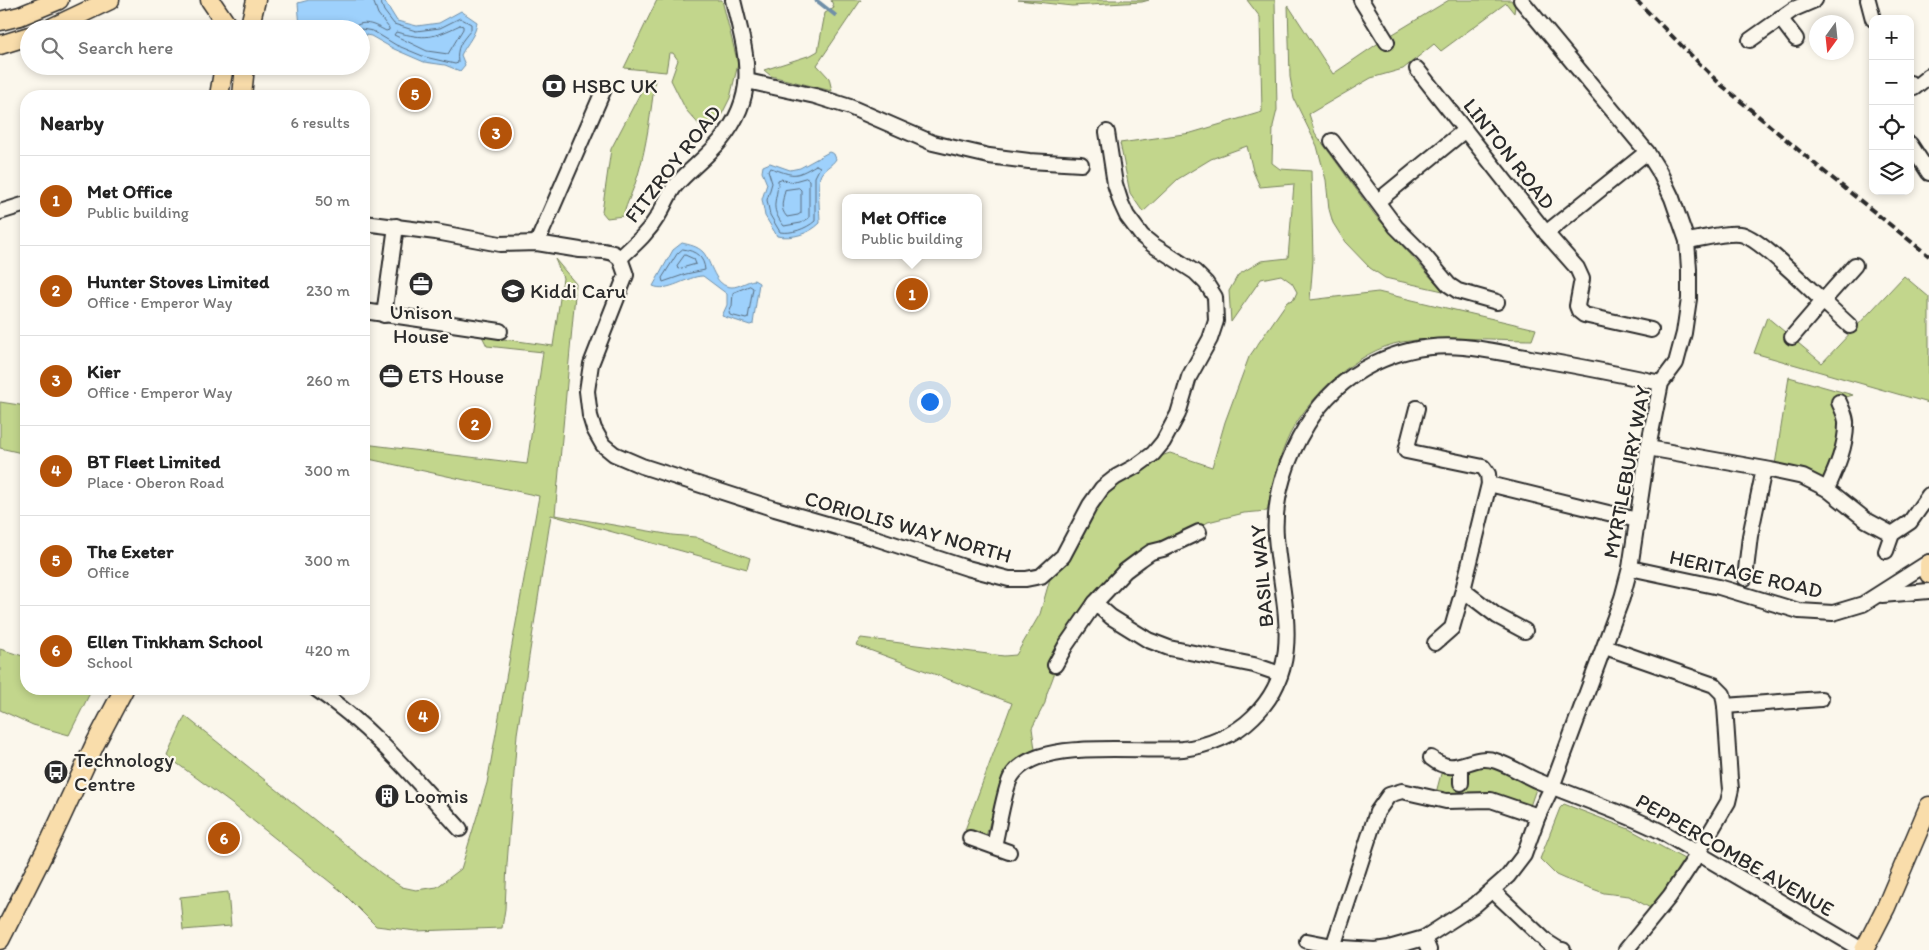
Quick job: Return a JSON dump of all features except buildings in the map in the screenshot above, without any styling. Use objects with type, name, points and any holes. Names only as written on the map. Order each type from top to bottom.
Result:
[{"type":"main road","points":[[0,21],[20,16],[59,0]]},
{"type":"main road","points":[[68,20],[110,0]]},
{"type":"main road","points":[[210,0],[223,20]]},
{"type":"main road","points":[[222,0],[225,5],[226,20]]},
{"type":"main road","points":[[251,20],[256,0]]},
{"type":"main road","points":[[0,45],[20,39]]},
{"type":"main road","points":[[220,90],[222,75]]},
{"type":"main road","points":[[243,90],[244,75]]},
{"type":"main road","points":[[1929,563],[1929,574]]},
{"type":"main road","points":[[0,940],[121,695]]},
{"type":"main road","points":[[1863,950],[1886,907],[1929,806]]},
{"type":"street","name":"FITZROY ROAD","points":[[620,258],[650,228],[676,186],[720,141],[733,124],[742,102],[747,81],[746,55],[733,0]]},
{"type":"street","points":[[1361,0],[1387,42]]},
{"type":"street","name":"MYRTLEBURY WAY","points":[[1521,0],[1647,152],[1672,198],[1687,241],[1690,269],[1689,299],[1684,333],[1676,363],[1661,384],[1648,448],[1630,568],[1605,647],[1552,787]]},
{"type":"street","points":[[1750,40],[1794,9],[1815,0]]},
{"type":"street","points":[[1868,0],[1872,15]]},
{"type":"street","points":[[1780,18],[1796,39]]},
{"type":"street","name":"LINTON ROAD","points":[[1417,69],[1546,233],[1647,152]]},
{"type":"street","points":[[1914,88],[1929,76]]},
{"type":"street","points":[[747,81],[815,96],[850,107],[933,143],[989,156],[1029,161],[1081,164]]},
{"type":"street","points":[[537,243],[604,89]]},
{"type":"street","points":[[1378,201],[1465,130]]},
{"type":"street","name":"CORIOLIS WAY NORTH","points":[[620,258],[626,275],[591,364],[587,391],[590,416],[594,429],[604,445],[614,454],[642,466],[775,509],[875,538],[967,568],[1009,579],[1026,579],[1042,576],[1063,556],[1090,505],[1102,488],[1116,476],[1138,465],[1154,454],[1163,442],[1178,414],[1190,377],[1210,339],[1216,320],[1215,297],[1206,283],[1195,272],[1148,241],[1133,226],[1127,216],[1115,184],[1107,132]]},
{"type":"street","points":[[1332,141],[1396,227],[1423,254],[1449,285],[1458,291],[1497,302]]},
{"type":"street","points":[[1914,150],[1929,172]]},
{"type":"street","points":[[0,212],[20,206]]},
{"type":"street","points":[[370,224],[396,226],[500,244],[537,243],[580,250],[604,251],[620,258]]},
{"type":"street","points":[[384,315],[396,226]]},
{"type":"street","points":[[1546,233],[1578,268],[1582,279],[1577,306],[1584,315],[1650,330]]},
{"type":"street","points":[[1687,241],[1731,234],[1748,236],[1770,253],[1850,326]]},
{"type":"street","points":[[1792,337],[1855,265]]},
{"type":"street","points":[[370,312],[500,331]]},
{"type":"street","name":"BASIL WAY","points":[[994,846],[1010,778],[1018,768],[1026,763],[1053,752],[1186,748],[1221,738],[1238,730],[1264,705],[1280,674],[1288,640],[1275,520],[1281,487],[1292,452],[1305,427],[1328,396],[1343,383],[1371,364],[1394,354],[1435,347],[1463,347],[1575,366],[1661,384]]},
{"type":"street","points":[[1827,489],[1840,456],[1847,423],[1839,402]]},
{"type":"street","points":[[1417,408],[1406,451],[1483,467],[1488,474],[1489,484],[1452,628],[1435,643]]},
{"type":"street","points":[[1648,448],[1803,477],[1827,489],[1866,520],[1892,534]]},
{"type":"street","points":[[1745,578],[1750,536],[1764,469]]},
{"type":"street","points":[[1489,484],[1637,520]]},
{"type":"street","points":[[1886,551],[1892,534],[1910,522],[1929,495]]},
{"type":"street","points":[[1055,665],[1066,645],[1095,604],[1125,571],[1151,552],[1163,549],[1199,532]]},
{"type":"street","name":"HERITAGE ROAD","points":[[1630,568],[1692,580],[1785,607],[1833,614],[1863,604],[1929,563]]},
{"type":"street","points":[[1463,590],[1497,616],[1524,631]]},
{"type":"street","name":"HERITAGE ROAD","points":[[1879,595],[1929,591]]},
{"type":"street","points":[[1095,604],[1111,617],[1148,640],[1176,650],[1224,658],[1254,665],[1280,674]]},
{"type":"street","points":[[1605,647],[1717,686],[1722,694],[1725,706],[1730,779],[1730,795],[1725,808],[1670,896],[1626,950]]},
{"type":"street","points":[[325,695],[371,734],[460,829]]},
{"type":"street","points":[[1725,706],[1821,699]]},
{"type":"street","name":"PEPPERCOMBE AVENUE","points":[[1431,758],[1439,765],[1446,767],[1485,759],[1490,760],[1552,787],[1638,820],[1863,950]]},
{"type":"street","points":[[1460,765],[1461,783]]},
{"type":"street","points":[[1307,941],[1333,946],[1375,950],[1426,944],[1493,891],[1508,876],[1524,855],[1538,816],[1552,787]]},
{"type":"street","points":[[1333,946],[1377,812],[1390,795],[1402,791],[1446,800],[1491,800],[1538,816]]},
{"type":"street","points":[[970,838],[1009,852]]},
{"type":"street","points":[[1493,891],[1548,942],[1563,950]]},
{"type":"green space","points":[[657,0],[722,0],[738,64],[730,98],[715,128],[704,130],[686,110],[671,80],[678,60],[673,53],[669,53],[666,72],[624,68]]},
{"type":"green space","points":[[831,0],[861,0],[817,65],[829,78],[832,91],[771,76],[764,70],[818,51],[825,13],[834,8]]},
{"type":"green space","points":[[1018,0],[1149,0],[1072,6]]},
{"type":"green space","points":[[1247,0],[1275,0],[1277,110],[1273,126],[1272,163],[1280,169],[1311,171],[1313,260],[1310,300],[1378,292],[1536,329],[1532,340],[1450,338],[1417,340],[1402,342],[1369,354],[1337,376],[1310,404],[1299,419],[1282,452],[1267,511],[1244,513],[1208,522],[1200,527],[1188,528],[1160,545],[1155,543],[1142,550],[1118,568],[1089,600],[1070,634],[1047,693],[1045,703],[1032,728],[1035,749],[1017,759],[1010,766],[1001,785],[986,836],[965,830],[1012,703],[856,645],[861,638],[1004,656],[1016,655],[1040,614],[1053,568],[1069,554],[1081,538],[1097,500],[1115,480],[1170,453],[1212,467],[1225,422],[1249,357],[1287,302],[1294,299],[1297,292],[1292,283],[1281,275],[1261,279],[1231,322],[1229,291],[1238,275],[1261,261],[1288,258],[1294,184],[1260,187],[1253,171],[1247,146],[1211,159],[1178,179],[1143,212],[1130,193],[1120,143],[1191,133],[1262,112],[1260,17]]},
{"type":"green space","points":[[1449,0],[1511,0],[1515,6],[1514,13],[1506,3],[1441,51],[1434,44],[1403,69],[1371,78],[1309,114],[1315,133],[1375,215],[1443,291],[1385,278],[1370,268],[1345,242],[1333,223],[1329,209],[1326,180],[1317,146],[1294,99],[1290,77],[1288,5],[1333,74],[1383,40]]},
{"type":"green space","points":[[655,79],[646,139],[636,180],[623,216],[607,218],[602,212],[611,149],[645,84]]},
{"type":"green space","points":[[555,259],[576,284],[555,515],[672,535],[695,537],[750,558],[747,569],[551,515],[517,734],[505,909],[502,928],[416,931],[376,926],[340,890],[236,807],[167,756],[185,716],[382,874],[402,887],[416,890],[437,887],[461,869],[487,783],[539,496],[370,459],[370,445],[527,464],[543,352],[487,346],[482,336],[553,346],[563,278]]},
{"type":"green space","points":[[1904,276],[1929,297],[1929,403],[1754,353],[1767,317],[1822,363]]},
{"type":"green space","points":[[1789,377],[1853,395],[1830,402],[1840,420],[1834,456],[1825,479],[1800,470],[1775,465]]},
{"type":"green space","points":[[0,402],[20,405],[20,453],[0,448]]},
{"type":"green space","points":[[0,649],[20,655],[20,695],[89,695],[69,735],[33,725],[0,710]]},
{"type":"green space","points":[[1487,763],[1537,786],[1529,809],[1436,793],[1442,770],[1467,769]]},
{"type":"green space","points":[[1564,804],[1629,829],[1686,860],[1665,894],[1652,909],[1629,896],[1604,893],[1556,875],[1540,859],[1560,808]]},
{"type":"green space","points":[[228,892],[231,926],[183,930],[180,897]]},
{"type":"water","points":[[309,0],[384,0],[397,21],[417,26],[439,23],[461,11],[477,22],[473,35],[461,55],[465,65],[460,71],[445,65],[424,62],[370,36],[370,20],[299,20],[298,3]]},
{"type":"water","points":[[829,152],[834,154],[836,159],[823,172],[819,181],[820,223],[800,235],[777,236],[765,216],[762,199],[767,184],[762,172],[763,166],[770,163],[790,170],[800,168]]},
{"type":"water","points":[[682,243],[696,247],[703,252],[717,279],[726,286],[735,287],[754,280],[759,283],[753,324],[750,325],[722,316],[727,305],[727,294],[703,276],[671,286],[659,288],[653,286],[673,250]]},
{"type":"waterway","points":[[816,0],[835,15]]},
{"type":"railway","points":[[1636,0],[1719,83],[1821,169],[1929,256]]},
{"type":"place","name":"HSBC UK","points":[[554,86]]},
{"type":"place","name":"The Exeter","points":[[415,94]]},
{"type":"place","name":"Kier","points":[[496,133]]},
{"type":"place","name":"Unison House","points":[[421,284]]},
{"type":"place","name":"Kiddi Caru","points":[[513,291]]},
{"type":"place","name":"Met Office","points":[[912,294]]},
{"type":"place","name":"ETS House","points":[[391,376]]},
{"type":"place","name":"Hunter Stoves Limited","points":[[475,424]]},
{"type":"place","name":"BT Fleet Limited","points":[[423,716]]},
{"type":"place","name":"Technology Centre","points":[[56,772]]},
{"type":"place","name":"Loomis","points":[[387,796]]},
{"type":"place","name":"Ellen Tinkham School","points":[[224,838]]}]
